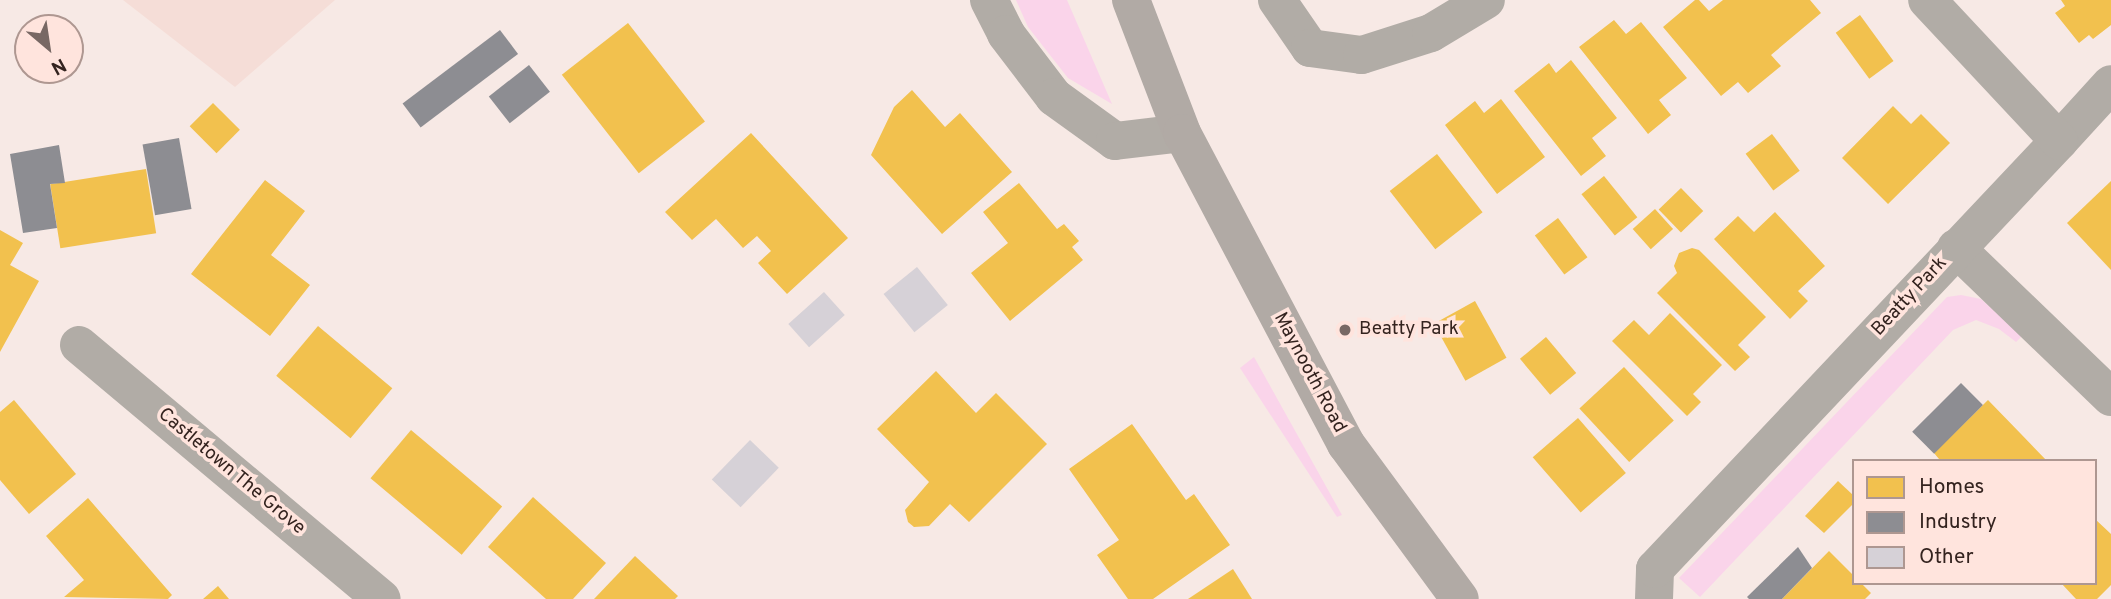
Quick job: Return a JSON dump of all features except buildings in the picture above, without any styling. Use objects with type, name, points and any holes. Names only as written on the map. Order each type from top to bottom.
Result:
[{"type":"main road","name":"Maynooth Road","points":[[1131,0],[1182,133],[1346,444],[1460,599]]},
{"type":"street","points":[[989,0],[1006,34],[1054,97],[1115,141],[1182,133]]},
{"type":"street","points":[[1277,0],[1310,48],[1363,55],[1431,33],[1486,0]]},
{"type":"street","points":[[1927,0],[2059,141]]},
{"type":"street","name":"Beatty Park","points":[[1654,599],[1655,569],[2111,84]]},
{"type":"street","name":"Beatty Park","points":[[1956,248],[2111,397]]},
{"type":"street","name":"Castletown The Grove","points":[[79,345],[382,599]]},
{"type":"shaded area","points":[[123,0],[335,0],[235,87]]},
{"type":"shaded area","points":[[1016,0],[1067,0],[1112,104],[1068,78],[1028,27]]},
{"type":"shaded area","points":[[1961,295],[1981,299],[2022,336],[2016,342],[1999,329],[1976,320],[1953,330],[1700,597],[1679,578],[1947,297]]},
{"type":"shaded area","points":[[1254,357],[1342,515],[1337,517],[1240,368]]},
{"type":"place","name":"Beatty Park","points":[[1345,330]]}]
